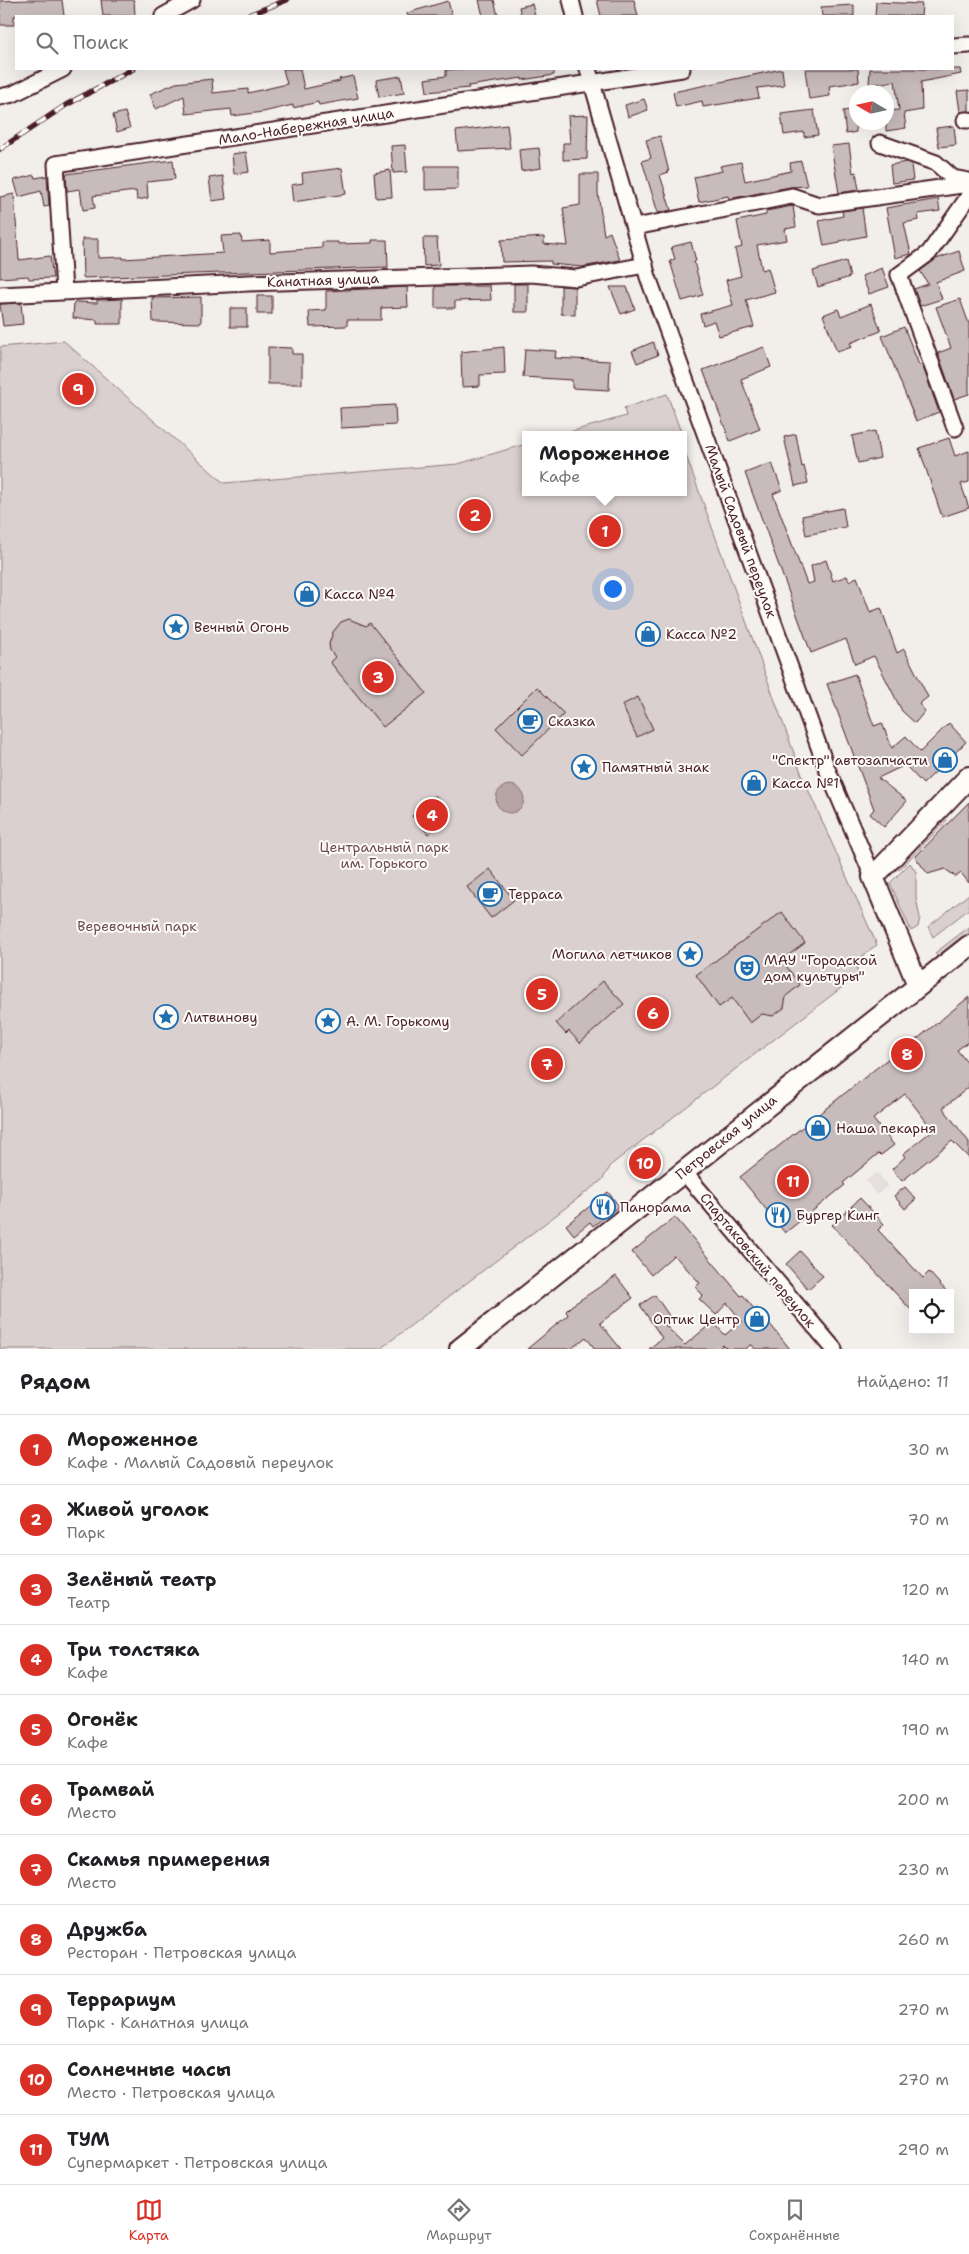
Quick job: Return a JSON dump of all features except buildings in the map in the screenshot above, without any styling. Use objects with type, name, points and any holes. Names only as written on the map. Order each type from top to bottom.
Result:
[{"type":"main road","points":[[873,877],[969,777]]},
{"type":"main road","name":"Малый Садовый переулок","points":[[873,877],[918,985]]},
{"type":"main road","name":"Петровская улица","points":[[460,1349],[969,946]]},
{"type":"street","points":[[165,15],[192,0]]},
{"type":"street","points":[[571,0],[575,15]]},
{"type":"street","points":[[954,46],[969,45]]},
{"type":"street","points":[[0,97],[13,94],[61,70]]},
{"type":"street","name":"Мало-Набережная улица","points":[[64,291],[56,164],[590,76],[669,70]]},
{"type":"street","name":"Малый Садовый переулок","points":[[590,76],[635,227],[644,265],[827,769],[873,877]]},
{"type":"street","points":[[880,144],[936,164],[953,178],[969,183]]},
{"type":"street","points":[[635,227],[792,196],[820,204],[969,183]]},
{"type":"street","points":[[955,428],[900,275],[929,254],[969,196]]},
{"type":"street","name":"Канатная улица","points":[[0,295],[530,274],[576,278],[644,265]]},
{"type":"street","name":"Спартаковский переулок","points":[[683,1171],[834,1349]]},
{"type":"shaded area","points":[[510,785],[520,789],[524,799],[520,809],[510,813],[500,809],[496,799],[500,789]]},
{"type":"shaded area","points":[[877,1172],[888,1186],[876,1195],[866,1181]]},
{"type":"green space","name":"Центральный парк им. Горького","points":[[64,341],[224,483],[458,464],[522,445],[522,496],[687,496],[687,458],[803,778],[877,945],[865,953],[859,960],[858,975],[612,1164],[602,1180],[380,1349],[0,1349],[0,347]]},
{"type":"green space","points":[[667,394],[681,431],[573,431],[626,416],[624,408]]},
{"type":"green space","points":[[945,818],[947,820],[899,870],[897,868]]},
{"type":"green space","points":[[910,863],[916,872],[916,898],[920,918],[918,927],[911,931],[890,883]]},
{"type":"green space","points":[[969,894],[969,909],[933,937],[928,927]]},
{"type":"green space","points":[[969,927],[969,937],[940,960],[935,953]]},
{"type":"railway","points":[[249,15],[287,0]]},
{"type":"railway","points":[[0,149],[66,105],[131,70]]},
{"type":"place","name":"Террариум","points":[[78,389]]},
{"type":"place","name":"Живой уголок","points":[[475,515]]},
{"type":"place","name":"Мороженное","points":[[605,531]]},
{"type":"place","name":"Касса №4","points":[[307,594]]},
{"type":"place","name":"Вечный Огонь","points":[[176,627]]},
{"type":"place","name":"Касса №2","points":[[648,634]]},
{"type":"place","name":"Зелёный театр","points":[[378,677]]},
{"type":"place","name":"Сказка","points":[[530,721]]},
{"type":"place","name":"\"Спектр\" автозапчасти","points":[[945,760]]},
{"type":"place","name":"Памятный знак","points":[[584,767]]},
{"type":"place","name":"Касса №1","points":[[754,783]]},
{"type":"place","name":"Три толстяка","points":[[432,815]]},
{"type":"place","name":"Терраса","points":[[490,894]]},
{"type":"place","name":"Могила летчиков","points":[[690,954]]},
{"type":"place","name":"МАУ \"Городской дом культуры\"","points":[[747,968]]},
{"type":"place","name":"Огонёк","points":[[542,994]]},
{"type":"place","name":"Трамвай","points":[[653,1013]]},
{"type":"place","name":"Литвинову","points":[[166,1017]]},
{"type":"place","name":"А. М. Горькому","points":[[328,1021]]},
{"type":"place","name":"Дружба","points":[[907,1054]]},
{"type":"place","name":"Скамья примерения","points":[[547,1064]]},
{"type":"place","name":"Наша пекарня","points":[[818,1128]]},
{"type":"place","name":"Солнечные часы","points":[[645,1163]]},
{"type":"place","name":"ТУМ","points":[[793,1181]]},
{"type":"place","name":"Панорама","points":[[603,1207]]},
{"type":"place","name":"Бургер Кинг","points":[[778,1215]]},
{"type":"place","name":"Оптик Центр","points":[[757,1319]]},
{"type":"park label","name":"Веревочный парк","points":[[137,926]]}]
